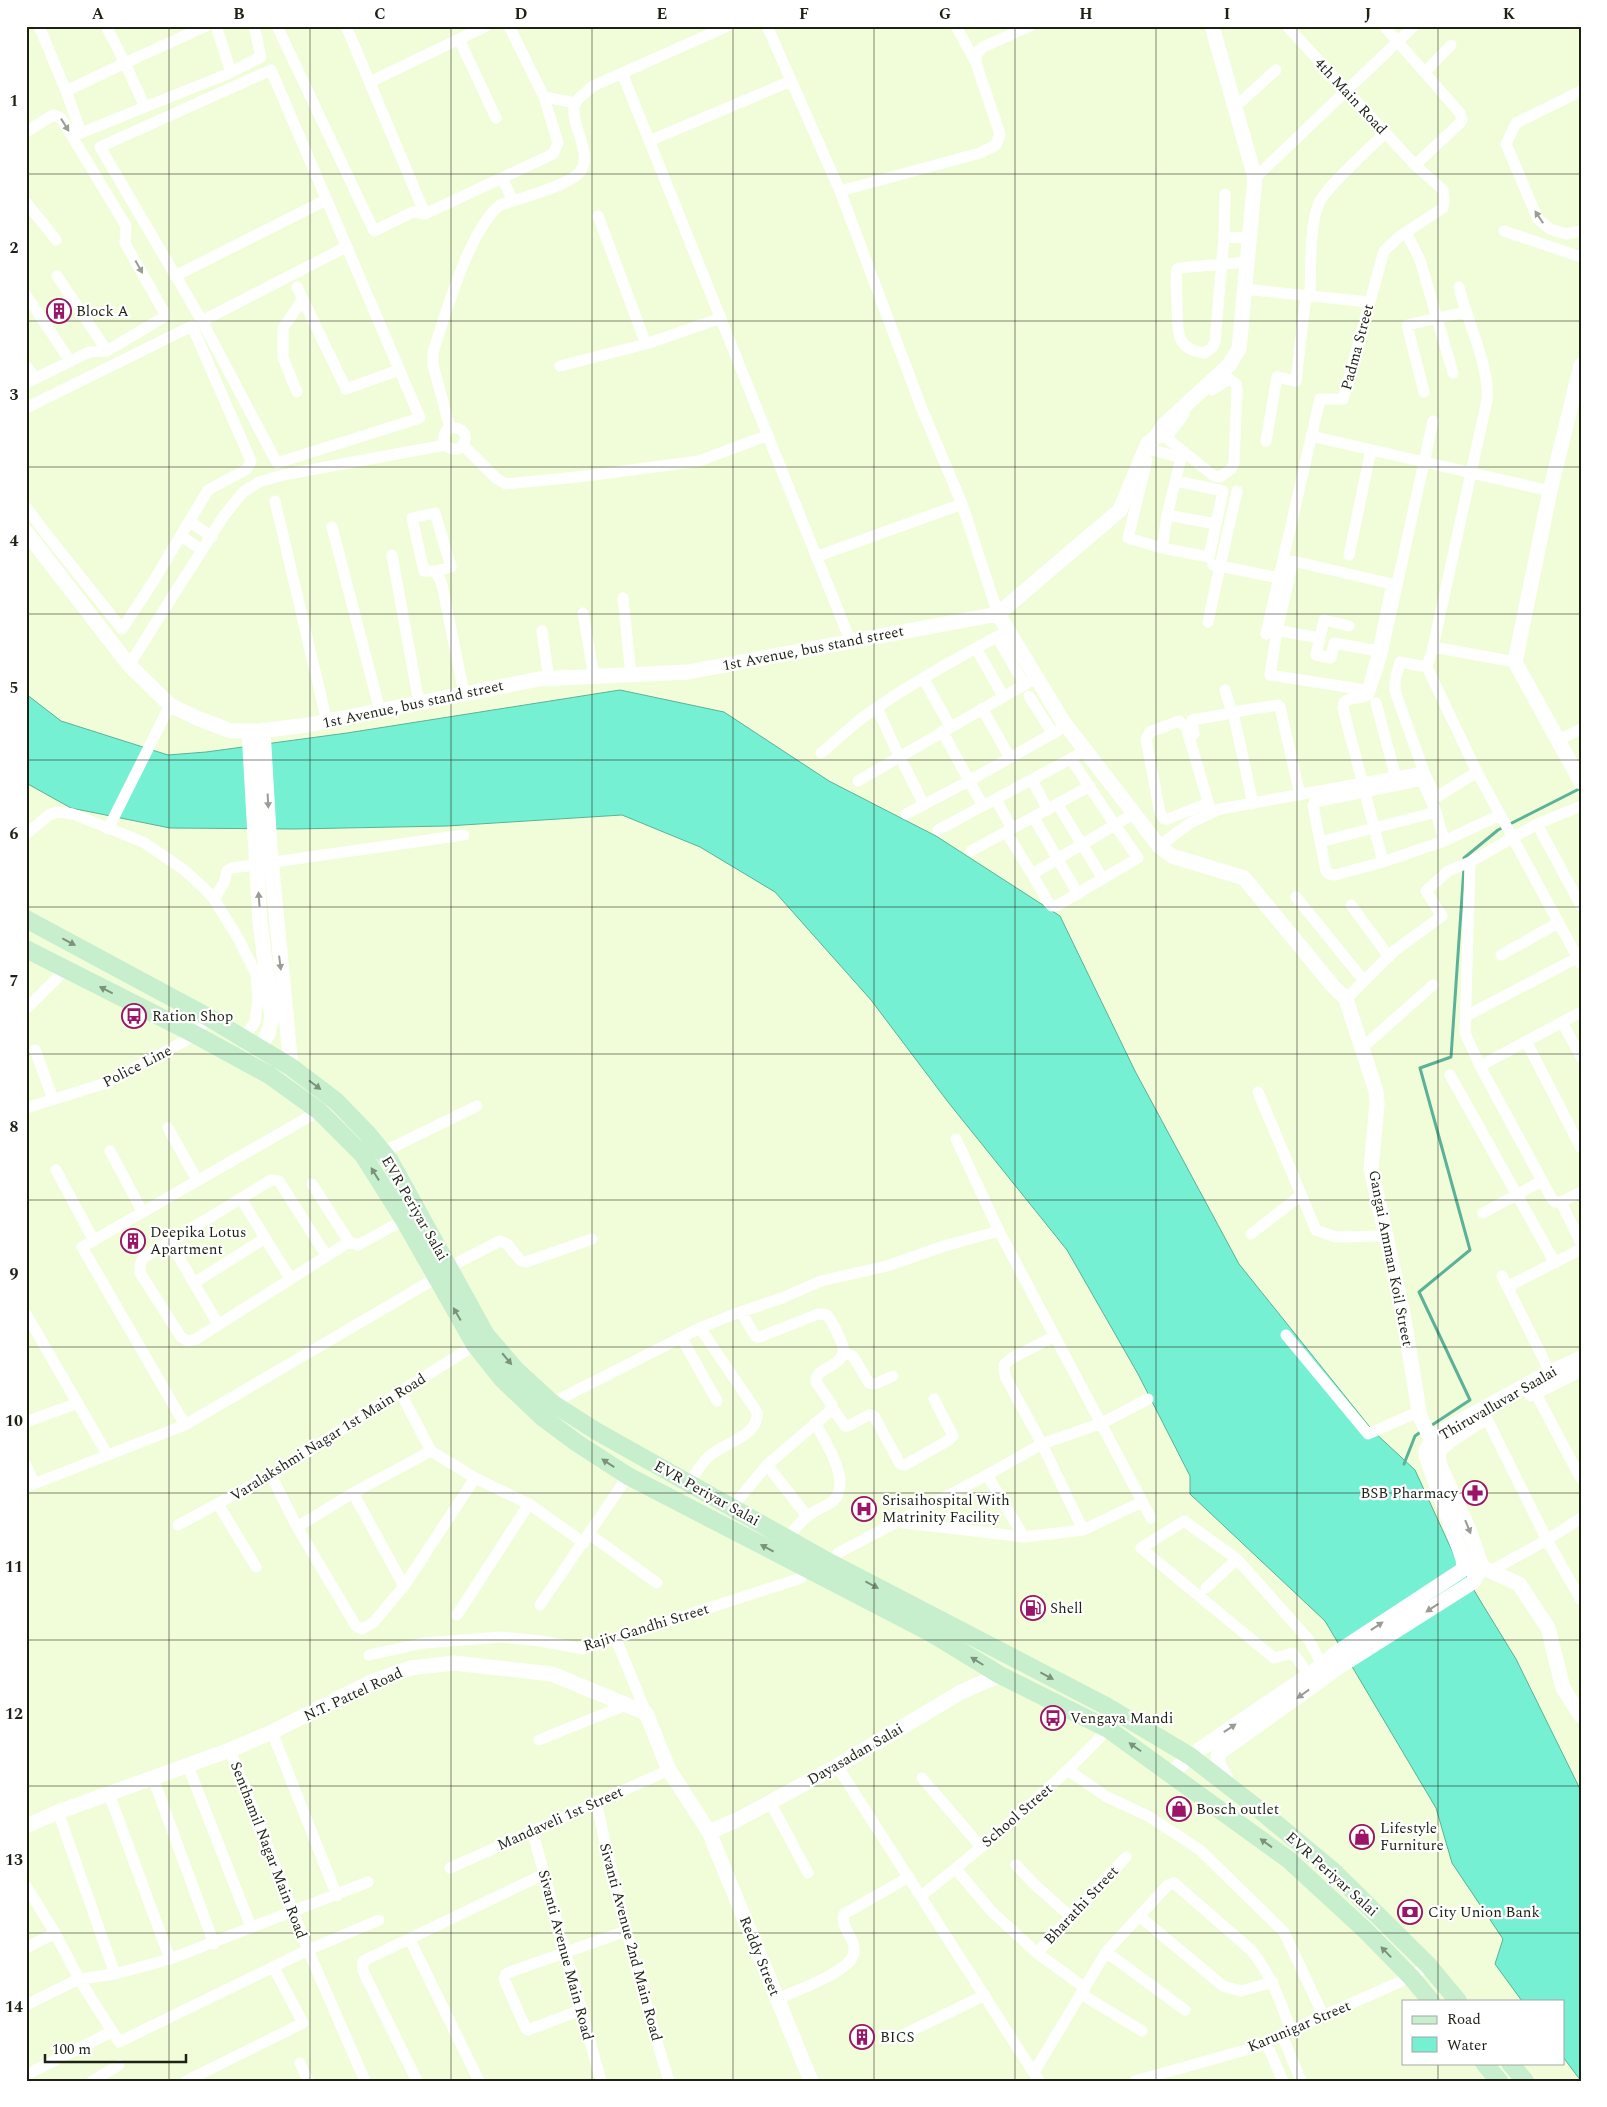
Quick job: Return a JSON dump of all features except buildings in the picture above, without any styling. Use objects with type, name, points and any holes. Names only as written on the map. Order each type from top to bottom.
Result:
[{"type":"main road","name":"EVR Periyar Salai","points":[[26,919],[208,1017],[243,1038],[263,1041],[291,1067],[336,1101],[390,1161],[475,1345],[502,1379],[547,1410],[596,1431],[688,1484],[733,1506],[829,1562],[1106,1706],[1190,1756],[1261,1811],[1333,1871],[1428,1965],[1457,2000]]},
{"type":"main road","name":"EVR Periyar Salai","points":[[26,949],[196,1035],[269,1075],[319,1111],[363,1155],[404,1220],[486,1335],[547,1410],[577,1443],[628,1476],[931,1633],[1000,1675],[1108,1729],[1172,1773],[1289,1860],[1338,1904],[1411,1977],[1430,2000]]},
{"type":"main road","points":[[1193,1790],[1208,1771]]},
{"type":"main road","points":[[1485,2064],[1499,2081]]},
{"type":"main road","points":[[1511,2064],[1524,2081]]},
{"type":"street","points":[[39,26],[81,133],[232,72],[260,57],[254,26]]},
{"type":"street","points":[[106,26],[145,107]]},
{"type":"street","points":[[66,91],[206,26]]},
{"type":"street","points":[[216,26],[232,72]]},
{"type":"street","points":[[277,26],[374,231],[413,212],[425,214],[553,154],[558,143],[544,97],[509,26]]},
{"type":"street","points":[[346,26],[425,214]]},
{"type":"street","points":[[370,82],[486,26]]},
{"type":"street","points":[[450,428],[432,365],[433,352],[459,276],[491,213],[500,205],[570,180],[581,172],[583,148],[581,134],[574,117],[576,103],[593,86],[728,26]]},
{"type":"street","points":[[767,26],[840,191],[922,409],[962,504],[998,614],[1120,510],[1148,448]]},
{"type":"street","points":[[840,191],[980,153],[996,145],[1000,134],[976,63],[956,26]]},
{"type":"street","points":[[976,63],[977,53],[983,47],[1030,26]]},
{"type":"street","points":[[1176,481],[1224,491],[1209,557],[1162,548],[1128,538],[1148,443],[1163,435],[1210,387],[1229,365],[1239,349],[1254,178],[1212,26]]},
{"type":"street","name":"4th Main Road","points":[[1287,26],[1415,165]]},
{"type":"street","points":[[1384,26],[1457,107],[1462,120],[1415,165]]},
{"type":"street","points":[[1254,178],[1414,26]]},
{"type":"street","points":[[459,39],[496,118]]},
{"type":"street","points":[[1425,72],[1451,46]]},
{"type":"street","points":[[271,70],[346,248],[420,418],[277,463],[202,321],[100,147],[271,70]]},
{"type":"street","points":[[1235,107],[1276,70]]},
{"type":"street","points":[[622,73],[818,556],[850,640]]},
{"type":"street","points":[[649,141],[791,81]]},
{"type":"street","points":[[1581,91],[1516,123],[1506,144],[1538,219],[1550,229],[1566,234],[1581,231]]},
{"type":"street","points":[[544,97],[576,103]]},
{"type":"street","points":[[26,132],[53,115],[61,118],[126,226],[125,242],[164,312],[164,317],[107,351],[89,352],[31,380],[26,366]]},
{"type":"street","points":[[1266,441],[1277,378],[1296,381],[1319,202],[1328,189],[1385,133]]},
{"type":"street","name":"Padma Street","points":[[1270,631],[1279,578],[1320,399],[1343,400],[1384,251],[1406,232],[1443,208],[1443,190],[1415,165]]},
{"type":"street","points":[[502,178],[513,201]]},
{"type":"street","points":[[1224,194],[1223,264],[1215,342],[1212,348],[1204,353],[1197,352],[1184,345],[1178,333],[1176,269],[1223,264],[1247,262]]},
{"type":"street","points":[[175,276],[326,200]]},
{"type":"street","points":[[26,202],[39,221],[44,222],[56,240]]},
{"type":"street","points":[[598,216],[646,344]]},
{"type":"street","points":[[1504,231],[1581,257]]},
{"type":"street","points":[[1406,232],[1420,260],[1453,373]]},
{"type":"street","points":[[1224,237],[1249,238]]},
{"type":"street","points":[[202,321],[346,248]]},
{"type":"street","points":[[56,276],[107,351]]},
{"type":"street","points":[[297,287],[346,389],[399,370]]},
{"type":"street","points":[[1460,287],[1465,312],[1488,387],[1487,400],[1434,647],[1427,667],[1477,772],[1579,961],[1466,1016]]},
{"type":"street","points":[[1244,289],[1369,302]]},
{"type":"street","points":[[26,295],[70,361]]},
{"type":"street","points":[[297,392],[283,358],[283,328],[303,299]]},
{"type":"street","points":[[1424,392],[1407,325],[1465,312]]},
{"type":"street","points":[[560,366],[646,344],[721,318]]},
{"type":"street","points":[[26,408],[192,326],[251,461],[247,469],[208,490],[122,629],[26,507]]},
{"type":"street","points":[[1579,779],[1515,662],[1550,491],[1581,366]]},
{"type":"street","points":[[1163,435],[1214,476],[1220,477],[1231,469],[1234,463],[1236,384],[1229,379],[1210,387]]},
{"type":"street","points":[[1382,862],[1343,708],[1344,702],[1348,699],[1367,696],[1380,655],[1433,421]]},
{"type":"street","points":[[458,427],[464,432],[466,439],[464,446],[458,450],[451,450],[445,445],[443,438],[445,432],[450,428],[458,427]]},
{"type":"street","points":[[464,446],[497,478],[506,484],[586,476],[699,461],[768,435]]},
{"type":"street","points":[[1311,436],[1550,491]]},
{"type":"street","points":[[340,443],[346,462]]},
{"type":"street","points":[[129,665],[223,517],[244,492],[259,482],[283,475],[445,445]]},
{"type":"street","points":[[1148,448],[1181,458],[1167,516],[1162,548]]},
{"type":"street","points":[[1349,555],[1371,450]]},
{"type":"street","points":[[1208,622],[1237,491]]},
{"type":"street","points":[[275,501],[327,722]]},
{"type":"street","points":[[818,556],[962,504]]},
{"type":"street","points":[[435,512],[451,568],[436,571],[424,571],[412,518],[435,512]]},
{"type":"street","points":[[1167,516],[1216,524]]},
{"type":"street","points":[[189,521],[212,537]]},
{"type":"street","points":[[332,527],[380,711]]},
{"type":"street","name":"1st Avenue, bus stand street","points":[[26,532],[129,665],[170,705],[231,731],[256,731],[327,722],[464,693],[549,678],[688,672],[850,640],[998,614]]},
{"type":"street","points":[[181,536],[202,550]]},
{"type":"street","points":[[392,555],[419,703]]},
{"type":"street","points":[[1184,560],[1279,578]]},
{"type":"street","points":[[1293,561],[1392,584],[1380,655],[1368,688],[1365,690],[1270,675],[1270,631],[1293,561]]},
{"type":"street","points":[[436,571],[442,585],[464,693]]},
{"type":"street","points":[[624,598],[631,675]]},
{"type":"street","points":[[583,613],[594,676]]},
{"type":"street","name":"Gangai Amman Koil Street","points":[[998,614],[1003,634],[1059,730],[1084,750],[1158,846],[1172,856],[1244,878],[1332,985],[1346,999],[1376,1091],[1377,1104],[1371,1169],[1403,1313],[1420,1414],[1486,1569]]},
{"type":"street","points":[[1349,626],[1324,620],[1316,655],[1331,658],[1334,643],[1400,662],[1427,667]]},
{"type":"street","points":[[542,631],[549,678]]},
{"type":"street","points":[[1270,631],[1319,638]]},
{"type":"street","points":[[821,753],[877,708],[923,678],[1003,634]]},
{"type":"street","points":[[1434,647],[1515,662]]},
{"type":"street","points":[[976,648],[1003,696]]},
{"type":"street","points":[[1400,662],[1394,681],[1394,691],[1424,772],[1436,796],[1477,772]]},
{"type":"street","points":[[923,678],[969,781],[983,806]]},
{"type":"street","points":[[858,781],[902,760],[946,729],[1030,681]]},
{"type":"street","points":[[1225,690],[1253,804]]},
{"type":"street","points":[[906,814],[1059,730],[1029,696]]},
{"type":"street","points":[[1376,703],[1396,778]]},
{"type":"street","points":[[108,829],[170,705]]},
{"type":"street","points":[[1212,809],[1191,724],[1192,720],[1278,705],[1300,795]]},
{"type":"street","points":[[877,708],[924,805]]},
{"type":"street","points":[[982,708],[1010,758]]},
{"type":"street","points":[[1212,809],[1186,727],[1183,723],[1179,721],[1150,732],[1146,739],[1160,813],[1164,819],[1212,809],[1253,804],[1300,795],[1364,789],[1422,780],[1436,812],[1444,841]]},
{"type":"street","points":[[1558,740],[1581,729]]},
{"type":"street","points":[[256,731],[260,922],[272,1018],[263,1041]]},
{"type":"street","points":[[938,830],[1071,759],[1084,750]]},
{"type":"street","points":[[257,753],[271,858],[291,1067]]},
{"type":"street","points":[[996,799],[1009,830],[1048,902],[1052,906],[1058,905],[1138,858],[1071,759]]},
{"type":"street","points":[[1424,772],[1396,778],[1315,802],[1313,806],[1326,871],[1331,876],[1382,862],[1444,841],[1506,827],[1537,824],[1581,806]]},
{"type":"street","points":[[1032,780],[1082,844],[1104,879]]},
{"type":"street","points":[[971,851],[1090,786]]},
{"type":"street","points":[[1158,846],[1212,809]]},
{"type":"street","points":[[26,834],[48,815],[56,812],[73,814],[143,842],[183,869],[214,899],[256,974],[258,998],[255,1022],[243,1038]]},
{"type":"street","points":[[1320,842],[1436,812]]},
{"type":"street","points":[[1032,874],[1133,814]]},
{"type":"street","points":[[1034,818],[1078,894]]},
{"type":"street","points":[[1537,824],[1581,906]]},
{"type":"street","points":[[1346,999],[1389,957],[1442,916],[1426,891],[1448,871],[1466,864],[1506,827]]},
{"type":"street","points":[[214,899],[224,883],[227,871],[232,868],[464,835]]},
{"type":"street","points":[[1466,864],[1465,1033],[1480,1066],[1554,1202],[1561,1202],[1581,1192]]},
{"type":"street","points":[[1296,897],[1364,981]]},
{"type":"street","points":[[1351,905],[1389,957]]},
{"type":"street","points":[[1501,954],[1558,923]]},
{"type":"street","points":[[26,1009],[66,969]]},
{"type":"street","points":[[1362,1048],[1433,986]]},
{"type":"street","points":[[1480,1066],[1581,1012]]},
{"type":"street","name":"Police Line","points":[[26,1108],[106,1083],[196,1035],[208,1017]]},
{"type":"street","points":[[1562,1022],[1581,1057]]},
{"type":"street","points":[[1526,1041],[1581,1148]]},
{"type":"street","points":[[35,1050],[53,1099]]},
{"type":"street","points":[[1450,1075],[1555,1263]]},
{"type":"street","points":[[1258,1092],[1316,1230],[1336,1237],[1386,1236]]},
{"type":"street","points":[[383,1152],[477,1106]]},
{"type":"street","points":[[185,1424],[82,1248],[142,1211],[319,1111]]},
{"type":"street","points":[[168,1128],[197,1180]]},
{"type":"street","points":[[956,1139],[998,1231],[1151,1518]]},
{"type":"street","points":[[110,1151],[142,1211]]},
{"type":"street","points":[[56,1170],[94,1241]]},
{"type":"street","points":[[326,1255],[279,1181],[271,1180],[143,1258],[140,1265],[140,1273],[181,1337],[188,1341],[196,1339],[349,1242]]},
{"type":"street","points":[[1483,1213],[1542,1181]]},
{"type":"street","points":[[312,1184],[349,1242],[358,1245],[404,1220]]},
{"type":"street","points":[[1251,1234],[1301,1195]]},
{"type":"street","points":[[240,1199],[290,1278]]},
{"type":"street","points":[[1561,1202],[1581,1243]]},
{"type":"street","points":[[547,1410],[700,1328],[782,1298],[821,1281],[888,1266],[944,1246],[998,1231]]},
{"type":"street","points":[[194,1283],[265,1238]]},
{"type":"street","points":[[26,1464],[30,1485],[185,1424],[442,1272],[500,1241],[508,1244],[522,1261],[526,1262],[592,1240]]},
{"type":"street","points":[[170,1242],[218,1324]]},
{"type":"street","points":[[1507,1287],[1581,1248]]},
{"type":"street","points":[[1502,1276],[1550,1372]]},
{"type":"street","points":[[741,1312],[756,1337],[760,1338],[818,1314],[827,1315],[843,1346],[843,1353],[833,1366],[818,1374],[816,1382],[845,1426],[869,1415],[874,1416],[900,1464],[905,1465],[952,1438],[952,1434],[934,1399]]},
{"type":"street","points":[[26,1314],[107,1454]]},
{"type":"street","points":[[688,1484],[708,1457],[754,1427],[758,1417],[757,1412],[700,1328]]},
{"type":"street","points":[[1286,1335],[1368,1434],[1420,1414]]},
{"type":"street","points":[[1053,1336],[1012,1358],[1004,1365],[1005,1376],[1042,1444],[1084,1530]]},
{"type":"street","points":[[681,1337],[717,1401]]},
{"type":"street","name":"Varalakshmi Nagar 1st Main Road","points":[[178,1526],[271,1475],[475,1345]]},
{"type":"street","points":[[843,1353],[853,1356],[869,1383],[875,1384],[893,1376]]},
{"type":"street","name":"Thiruvalluvar Saalai","points":[[1464,1564],[1426,1456],[1426,1450],[1446,1429],[1550,1372],[1581,1358]]},
{"type":"street","name":"Thiruvalluvar Saalai","points":[[1433,1441],[1452,1439],[1486,1417],[1581,1369]]},
{"type":"street","points":[[400,1392],[431,1451],[475,1478],[529,1504],[657,1583]]},
{"type":"street","points":[[1535,1392],[1581,1478]]},
{"type":"street","points":[[838,1553],[988,1475],[1042,1444],[1102,1423],[1148,1399]]},
{"type":"street","points":[[26,1422],[78,1403]]},
{"type":"street","points":[[733,1506],[767,1465],[832,1408]]},
{"type":"street","points":[[1486,1417],[1547,1540],[1581,1600]]},
{"type":"street","points":[[793,1531],[807,1516],[834,1500],[839,1492],[841,1483],[831,1453],[815,1423]]},
{"type":"street","points":[[297,1527],[353,1493],[431,1451]]},
{"type":"street","points":[[767,1465],[807,1516]]},
{"type":"street","points":[[271,1475],[297,1527],[356,1626],[362,1629],[374,1622],[404,1586],[475,1478]]},
{"type":"street","points":[[988,1475],[1024,1537]]},
{"type":"street","points":[[540,1605],[628,1476]]},
{"type":"street","points":[[353,1493],[404,1586]]},
{"type":"street","points":[[897,1522],[1024,1537],[1084,1530],[1142,1502]]},
{"type":"street","points":[[218,1504],[256,1567]]},
{"type":"street","points":[[457,1615],[529,1504]]},
{"type":"street","points":[[1172,1773],[1190,1756],[1322,1666],[1339,1659],[1473,1582],[1486,1569],[1547,1540],[1581,1518]]},
{"type":"street","points":[[1309,1640],[1293,1653],[1274,1658],[1140,1548],[1184,1521],[1237,1559],[1309,1640],[1322,1666]]},
{"type":"street","points":[[1206,1588],[1237,1559]]},
{"type":"street","points":[[1229,1787],[1227,1778],[1219,1767],[1217,1760],[1219,1754],[1339,1659],[1464,1564],[1486,1569],[1519,1584],[1548,1628],[1563,1688],[1581,1716]]},
{"type":"street","name":"Rajiv Gandhi Street","points":[[369,1655],[424,1643],[501,1637],[541,1641],[583,1649],[801,1578]]},
{"type":"street","points":[[616,1639],[669,1770],[709,1832]]},
{"type":"street","points":[[1293,1653],[1309,1675]]},
{"type":"street","name":"N.T. Pattel Road","points":[[26,1826],[58,1812],[230,1750],[272,1732],[371,1682],[410,1668],[454,1663],[552,1674],[646,1713]]},
{"type":"street","name":"Dayasadan Salai","points":[[709,1832],[837,1766],[961,1692],[1000,1675]]},
{"type":"street","points":[[539,1740],[626,1705]]},
{"type":"street","name":"School Street","points":[[921,1896],[1068,1771],[1108,1729]]},
{"type":"street","points":[[272,1732],[337,1896]]},
{"type":"street","name":"Senthamil Nagar Main Road","points":[[230,1750],[308,1950],[365,2081]]},
{"type":"street","points":[[188,1766],[251,1927]]},
{"type":"street","points":[[837,1766],[1037,2076],[1106,1952],[1168,1885],[1174,1883],[1251,1950],[1262,1963],[1273,1982],[1301,2081]]},
{"type":"street","name":"Mandaveli 1st Street","points":[[450,1868],[669,1770]]},
{"type":"street","points":[[1068,1771],[1107,1797],[1148,1816],[1200,1850],[1284,1932],[1324,2017]]},
{"type":"street","points":[[153,1778],[214,1944]]},
{"type":"street","points":[[922,1778],[980,1847]]},
{"type":"street","points":[[109,1794],[170,1960]]},
{"type":"street","name":"Sivanti Avenue 2nd Main Road","points":[[596,1802],[626,1932],[649,2018],[669,2081]]},
{"type":"street","points":[[770,1802],[808,1873]]},
{"type":"street","points":[[58,1812],[115,1974]]},
{"type":"street","name":"Sivanti Avenue Main Road","points":[[532,1830],[601,2081]]},
{"type":"street","name":"Reddy Street","points":[[709,1832],[811,2081]]},
{"type":"street","name":"Bharathi Street","points":[[1037,1953],[1126,1858]]},
{"type":"street","points":[[1016,1865],[1070,1916]]},
{"type":"street","points":[[956,1868],[991,1912],[1037,1953],[1083,1991],[1142,2031]]},
{"type":"street","points":[[417,2081],[363,1971],[362,1965],[365,1959],[410,1940],[544,1874]]},
{"type":"street","points":[[778,1999],[834,1973],[850,1960],[854,1947],[843,1922],[844,1914],[909,1877]]},
{"type":"street","points":[[26,2005],[79,1979],[115,1974],[170,1960],[214,1944],[251,1927],[337,1896],[368,1882]]},
{"type":"street","points":[[26,1886],[55,1933],[79,1979],[119,2042],[308,1950],[379,1920]]},
{"type":"street","points":[[1139,1916],[1223,1986],[1241,1990],[1273,1982]]},
{"type":"street","points":[[581,2010],[528,2030],[504,1979],[506,1974],[626,1932]]},
{"type":"street","points":[[26,1948],[55,1933]]},
{"type":"street","points":[[410,1940],[479,2081]]},
{"type":"street","points":[[1106,1952],[1185,2010]]},
{"type":"street","name":"Karunigar Street","points":[[1135,2081],[1260,2046],[1286,2032],[1324,2017],[1411,1977],[1428,1965]]},
{"type":"street","points":[[186,2081],[304,2023],[274,1968]]},
{"type":"street","points":[[907,2033],[985,1995]]},
{"type":"street","points":[[26,2075],[112,2032]]},
{"type":"street","points":[[1266,2042],[1283,2081]]},
{"type":"street","points":[[300,2063],[308,2081]]},
{"type":"street","points":[[92,2081],[119,2065]]},
{"type":"water","points":[[620,690],[724,712],[829,781],[936,836],[1060,916],[1135,1071],[1239,1264],[1373,1431],[1415,1470],[1454,1555],[1516,1659],[1581,1791],[1581,2081],[1564,2058],[1564,2000],[1521,2000],[1495,1964],[1503,1939],[1452,1863],[1436,1808],[1325,1621],[1190,1494],[1190,1476],[1138,1374],[1067,1250],[948,1102],[871,1000],[775,892],[700,847],[622,815],[447,826],[294,829],[170,828],[71,808],[26,783],[26,694],[61,721],[168,755],[206,752],[347,733]]},
{"type":"waterway","points":[[1464,860],[1498,830],[1581,788]]},
{"type":"waterway","points":[[1429,1427],[1470,1400],[1419,1292],[1470,1250],[1420,1068],[1451,1057],[1464,867]]},
{"type":"waterway","points":[[1404,1464],[1415,1436],[1422,1431]]},
{"type":"place","name":"Block A","points":[[59,311]]},
{"type":"place","name":"Ration Shop","points":[[134,1016]]},
{"type":"place","name":"Deepika Lotus Apartment","points":[[133,1241]]},
{"type":"place","name":"BSB Pharmacy","points":[[1475,1493]]},
{"type":"place","name":"Srisaihospital With Matrinity Facility","points":[[864,1509]]},
{"type":"place","name":"Shell","points":[[1033,1608]]},
{"type":"place","name":"Vengaya Mandi","points":[[1053,1718]]},
{"type":"place","name":"Bosch outlet","points":[[1179,1809]]},
{"type":"place","name":"Lifestyle Furniture","points":[[1362,1837]]},
{"type":"place","name":"City Union Bank","points":[[1410,1912]]},
{"type":"place","name":"BICS","points":[[862,2037]]}]
